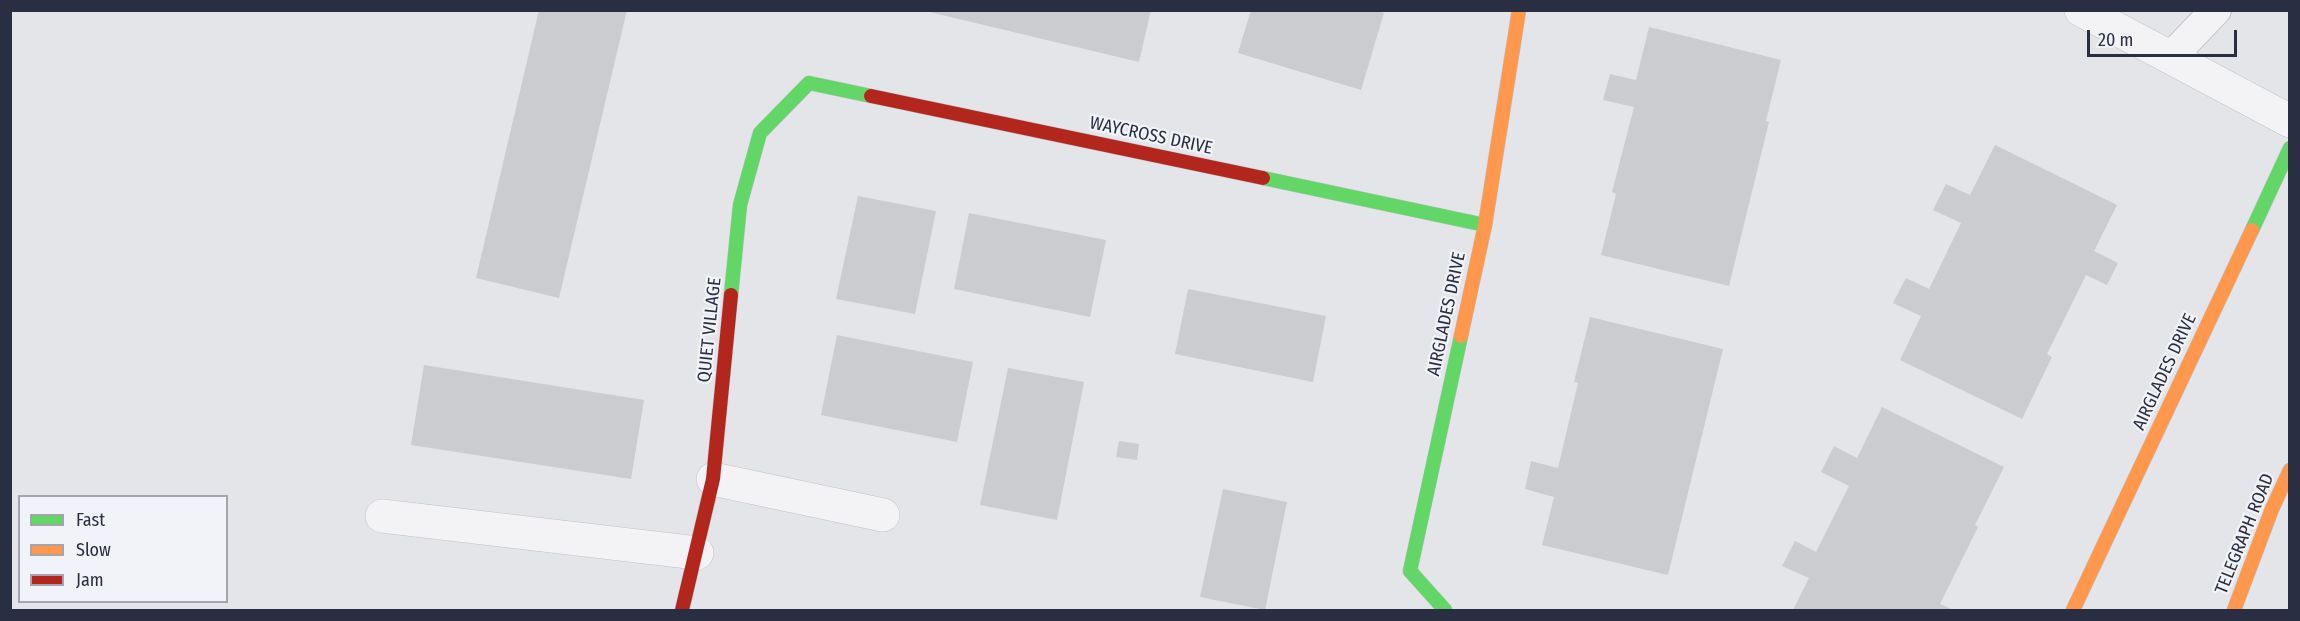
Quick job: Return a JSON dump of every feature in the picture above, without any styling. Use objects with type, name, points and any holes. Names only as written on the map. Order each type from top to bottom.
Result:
[{"type":"street","name":"AIRGLADES DRIVE","points":[[1445,610],[1410,571],[1485,225],[1519,10]]},
{"type":"street","points":[[2080,10],[2289,121]]},
{"type":"street","name":"WAYCROSS DRIVE","points":[[809,83],[1485,225]]},
{"type":"street","name":"QUIET VILLAGE","points":[[683,605],[713,479],[740,205],[760,134],[809,83]]},
{"type":"street","name":"AIRGLADES DRIVE","points":[[2073,610],[2289,148]]},
{"type":"street","name":"TELEGRAPH ROAD","points":[[2234,610],[2289,470]]},
{"type":"street","points":[[713,479],[883,515]]},
{"type":"street","points":[[382,516],[697,553]]},
{"type":"lane","points":[[2170,58],[2216,10]]},
{"type":"building","points":[[539,10],[627,10],[559,298],[476,278]]},
{"type":"building","points":[[921,10],[1151,10],[1139,62]]},
{"type":"building","points":[[1251,10],[1375,10],[1384,13],[1361,90],[1238,53]]},
{"type":"building","points":[[1649,27],[1781,60],[1766,121],[1769,122],[1729,286],[1601,255],[1616,194],[1612,192],[1634,107],[1603,100],[1610,74],[1636,80]]},
{"type":"building","points":[[1995,145],[2117,205],[2094,251],[2118,263],[2107,285],[2086,275],[2047,354],[2052,357],[2022,419],[1900,360],[1921,316],[1893,303],[1906,278],[1929,289],[1961,223],[1933,210],[1946,184],[1970,195]]},
{"type":"building","points":[[858,196],[936,211],[915,314],[836,299]]},
{"type":"building","points":[[969,213],[1106,240],[1090,317],[954,289]]},
{"type":"building","points":[[1188,289],[1326,316],[1313,382],[1175,354]]},
{"type":"building","points":[[1590,317],[1723,349],[1668,575],[1542,545],[1554,497],[1525,489],[1531,461],[1558,468],[1578,383],[1574,382]]},
{"type":"building","points":[[837,335],[973,362],[957,442],[821,415]]},
{"type":"building","points":[[424,365],[644,400],[631,479],[411,445]]},
{"type":"building","points":[[1008,368],[1084,382],[1057,520],[980,505]]},
{"type":"building","points":[[1882,407],[2004,467],[1975,525],[1978,527],[1940,604],[1954,610],[1793,610],[1809,578],[1782,566],[1795,541],[1816,552],[1849,486],[1821,472],[1834,446],[1857,458]]},
{"type":"building","points":[[1119,441],[1139,444],[1137,460],[1116,457]]},
{"type":"building","points":[[1223,489],[1287,502],[1265,610],[1200,597]]},
{"type":"traffic: fast","points":[[731,295],[740,205],[760,133],[809,83],[871,96]]},
{"type":"traffic: fast","points":[[2252,230],[2290,148]]},
{"type":"traffic: fast","points":[[1263,178],[1485,225]]},
{"type":"traffic: fast","points":[[1445,610],[1410,571],[1461,336]]},
{"type":"traffic: slow","points":[[1461,336],[1485,225],[1519,10]]},
{"type":"traffic: slow","points":[[2073,610],[2252,230]]},
{"type":"traffic: slow","points":[[2234,610],[2272,509],[2290,470]]},
{"type":"traffic: jam","points":[[871,96],[1263,178]]},
{"type":"traffic: jam","points":[[682,610],[713,479],[731,295]]}]
